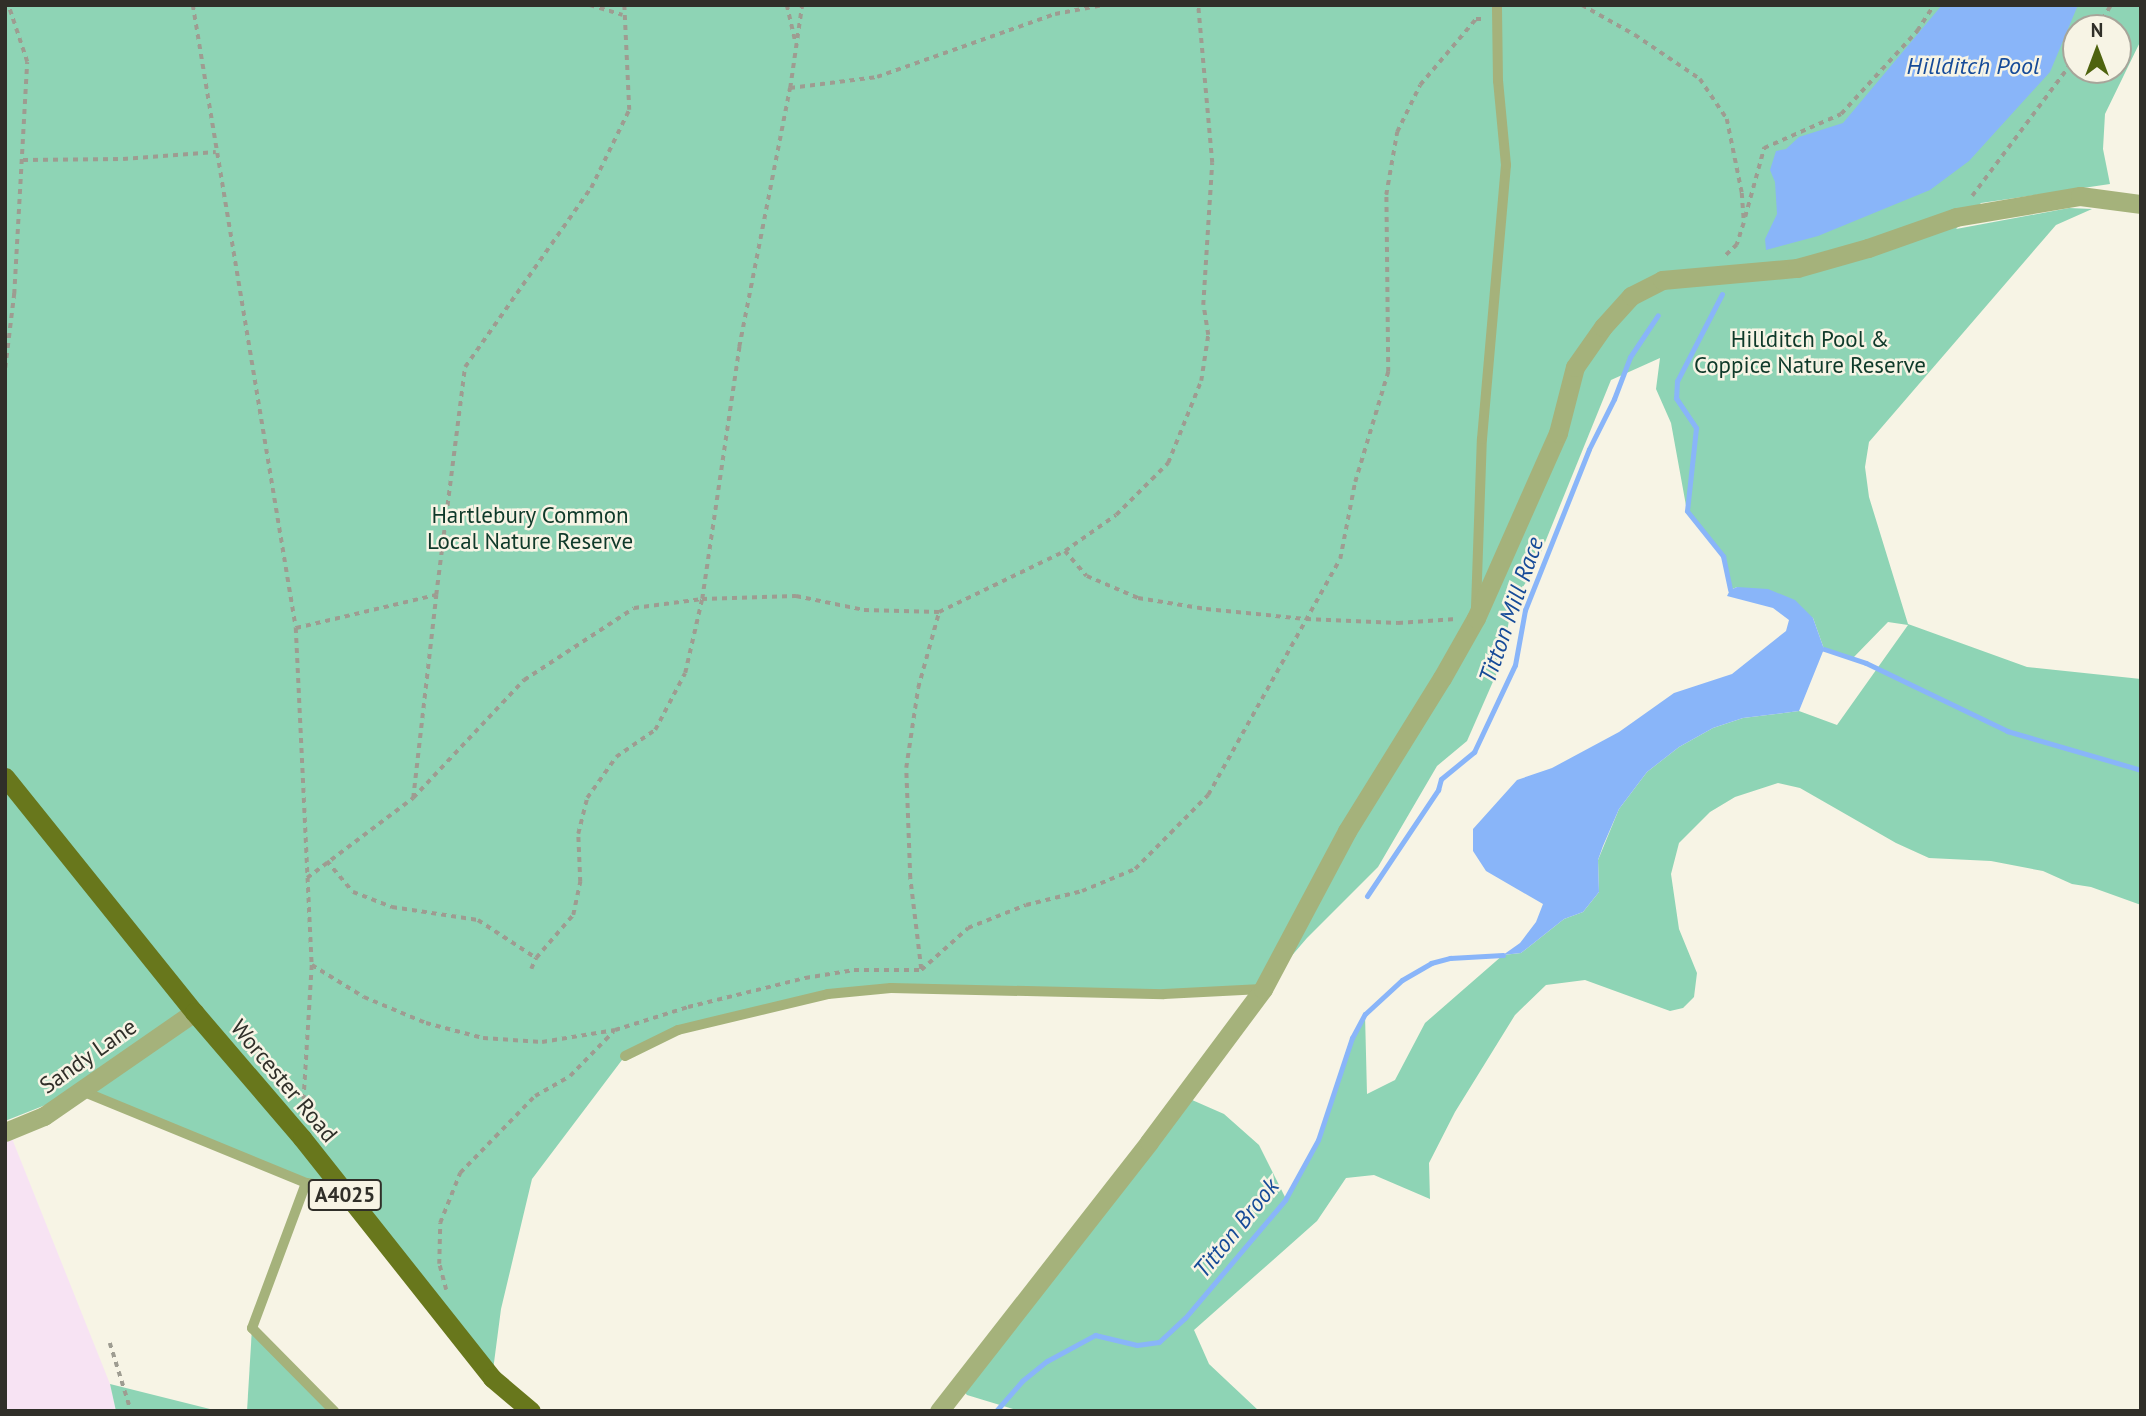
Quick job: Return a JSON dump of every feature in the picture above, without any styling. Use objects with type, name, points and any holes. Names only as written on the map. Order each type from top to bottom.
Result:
[{"type":"main road","name":"Worcester Road","points":[[5,777],[194,1012],[302,1138],[338,1187],[492,1378],[528,1410]]},
{"type":"street","points":[[939,1411],[1149,1142],[1263,989],[1347,831],[1476,618],[1558,433],[1575,367],[1603,327],[1631,296],[1662,280],[1706,274],[1756,274],[1797,268],[1868,248],[1956,217],[2080,196],[2141,204]]},
{"type":"street","name":"Sandy Lane","points":[[5,1132],[44,1116],[194,1012]]},
{"type":"lane","points":[[1476,618],[1483,426],[1506,165],[1497,5]]},
{"type":"lane","points":[[625,1056],[678,1030],[828,994],[923,988],[1164,994],[1263,989]]},
{"type":"lane","points":[[81,1091],[306,1183],[338,1187]]},
{"type":"lane","points":[[306,1183],[251,1328],[334,1411]]},
{"type":"path","points":[[5,368],[14,295],[27,62],[8,5]]},
{"type":"path","points":[[193,5],[296,628],[312,965],[302,1138]]},
{"type":"path","points":[[590,5],[623,15]]},
{"type":"path","points":[[413,798],[465,367],[591,188],[629,110],[624,5]]},
{"type":"path","points":[[787,5],[796,45]]},
{"type":"path","points":[[531,969],[536,958],[573,915],[580,882],[579,834],[587,798],[616,757],[655,730],[685,673],[702,599],[739,347],[790,88],[802,5]]},
{"type":"path","points":[[790,88],[877,77],[1055,14],[1103,5]]},
{"type":"path","points":[[307,878],[413,798],[524,680],[634,608],[702,599],[796,596],[864,610],[939,611],[1065,551],[1116,515],[1168,463],[1201,381],[1208,335],[1203,305],[1212,163],[1198,5]]},
{"type":"path","points":[[1581,5],[1634,35],[1700,79],[1727,119],[1742,193],[1744,223]]},
{"type":"path","points":[[1706,274],[1737,244],[1764,148],[1841,114],[1917,31],[1934,5]]},
{"type":"path","points":[[312,965],[364,997],[426,1023],[483,1038],[542,1042],[615,1030],[688,1007],[805,978],[855,970],[921,970],[968,928],[1026,905],[1092,888],[1135,869],[1208,795],[1340,559],[1355,482],[1388,372],[1386,195],[1397,132],[1420,85],[1460,36],[1476,19],[1496,19]]},
{"type":"path","points":[[1956,217],[2062,76]]},
{"type":"path","points":[[22,160],[123,159],[216,152]]},
{"type":"path","points":[[1065,551],[1087,576],[1138,598],[1206,609],[1306,619],[1398,624],[1476,618]]},
{"type":"path","points":[[296,628],[436,595]]},
{"type":"path","points":[[923,988],[910,878],[906,768],[918,688],[939,611]]},
{"type":"path","points":[[327,861],[353,892],[392,907],[478,920],[536,958]]},
{"type":"path","points":[[439,1264],[440,1223],[460,1173],[535,1096],[570,1076],[615,1030]]},
{"type":"path","points":[[110,1343],[131,1411]]},
{"type":"shaded area","points":[[5,1121],[110,1384],[116,1411],[5,1411]]},
{"type":"green space","name":"Hartlebury Common Local Nature Reserve","points":[[5,5],[2141,5],[2141,40],[2132,58],[2132,14],[2062,14],[2062,84],[2120,84],[2105,114],[2103,149],[2110,184],[1981,203],[1956,229],[2069,208],[2092,209],[2056,225],[1869,442],[1865,467],[1869,497],[1908,624],[2027,667],[2141,679],[2141,905],[2091,887],[2072,884],[2043,871],[1991,861],[1929,858],[1896,843],[1800,788],[1778,783],[1735,797],[1710,812],[1679,843],[1671,874],[1679,929],[1697,973],[1694,997],[1683,1008],[1670,1011],[1585,980],[1546,985],[1515,1015],[1455,1112],[1429,1163],[1430,1199],[1374,1175],[1346,1178],[1317,1221],[1194,1330],[1209,1364],[1259,1411],[1020,1411],[967,1395],[958,1385],[1183,1096],[1224,1114],[1259,1145],[1286,1199],[1318,1140],[1352,1038],[1365,1014],[1367,1094],[1395,1080],[1425,1023],[1503,955],[1521,953],[1564,919],[1583,912],[1599,892],[1598,860],[1619,809],[1647,772],[1679,747],[1713,728],[1743,718],[1799,711],[1837,725],[1908,625],[1888,622],[1852,659],[1824,649],[1813,618],[1737,587],[1730,590],[1723,556],[1687,511],[1671,423],[1656,389],[1660,358],[1611,380],[1533,572],[1512,603],[1502,661],[1467,741],[1437,766],[1378,867],[1307,938],[1263,989],[1164,994],[953,988],[828,994],[678,1030],[625,1056],[532,1179],[501,1309],[492,1378],[338,1187],[306,1183],[81,1091],[5,1121]]},
{"type":"green space","points":[[252,1328],[334,1411],[247,1411]]},
{"type":"green space","points":[[110,1384],[218,1411],[116,1411]]},
{"type":"water","name":"Hillditch Pool","points":[[1942,5],[2078,5],[2074,14],[2062,14],[2062,43],[2050,72],[1969,161],[1930,190],[1818,236],[1766,250],[1765,239],[1777,214],[1775,182],[1770,170],[1776,151],[1786,149],[1799,137],[1843,123]]},
{"type":"water","points":[[1737,587],[1768,589],[1795,600],[1813,618],[1824,649],[1799,711],[1743,718],[1713,728],[1679,747],[1647,772],[1619,809],[1603,846],[1598,860],[1599,892],[1583,912],[1564,919],[1521,953],[1503,955],[1520,943],[1536,922],[1543,904],[1486,871],[1473,851],[1473,829],[1517,780],[1552,768],[1619,732],[1674,693],[1732,674],[1786,631],[1789,620],[1773,608],[1727,596],[1730,590]]},
{"type":"waterway","name":"Titton Brook","points":[[1722,294],[1677,381],[1676,398],[1696,428],[1687,511],[1723,556],[1730,590]]},
{"type":"waterway","name":"Titton Mill Race","points":[[1367,896],[1438,790],[1441,779],[1474,752],[1515,665],[1525,610],[1589,449],[1614,399],[1630,357],[1658,315]]},
{"type":"waterway","points":[[1824,649],[1866,663],[2007,731],[2141,770]]},
{"type":"waterway","name":"Titton Brook","points":[[996,1411],[1022,1381],[1047,1361],[1095,1335],[1137,1345],[1159,1342],[1185,1318],[1285,1200],[1318,1140],[1352,1038],[1365,1014],[1402,980],[1431,963],[1450,958],[1503,955]]},
{"type":"park label","name":"Hillditch Pool & Coppice Nature Reserve","points":[[1810,352]]}]
